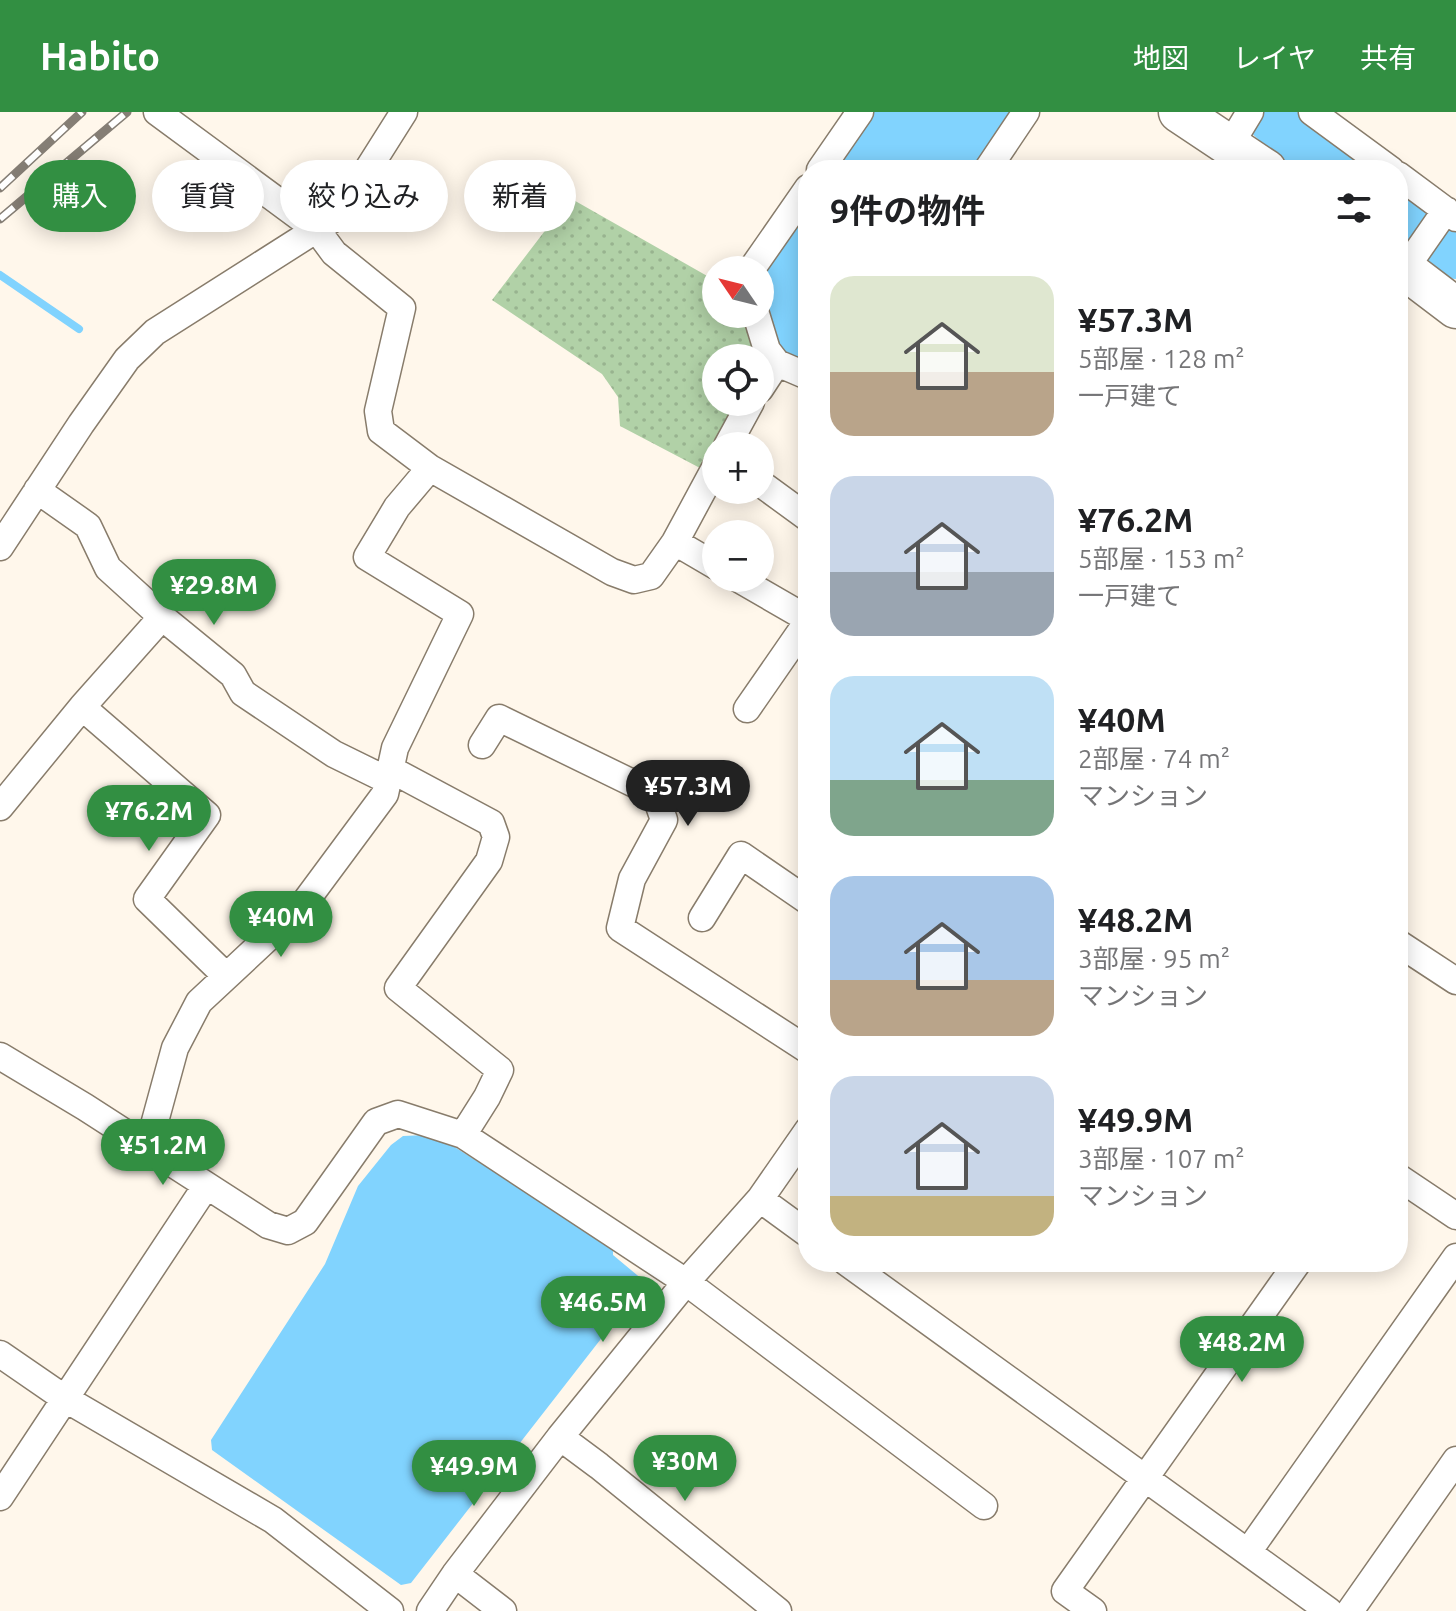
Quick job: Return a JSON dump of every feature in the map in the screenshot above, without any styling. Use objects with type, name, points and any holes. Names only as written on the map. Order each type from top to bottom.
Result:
[{"type":"main road","points":[[1179,112],[1240,128],[1260,160]]},
{"type":"main road","points":[[1408,271],[1456,308]]},
{"type":"street","points":[[157,112],[280,203]]},
{"type":"street","points":[[374,160],[404,112]]},
{"type":"street","points":[[827,160],[860,112]]},
{"type":"street","points":[[994,160],[1026,112]]},
{"type":"street","points":[[1312,112],[1377,160]]},
{"type":"street","points":[[1408,182],[1451,214],[1408,260]]},
{"type":"street","points":[[761,256],[798,202]]},
{"type":"street","points":[[0,547],[127,359],[155,332],[314,232]]},
{"type":"street","points":[[318,232],[334,253],[402,308],[378,411],[381,431],[430,468],[612,572],[634,580],[651,576],[675,542],[702,492]]},
{"type":"street","points":[[760,328],[767,350],[777,363],[798,372]]},
{"type":"street","points":[[774,368],[777,363]]},
{"type":"street","points":[[148,1147],[175,1048],[199,1002],[302,906],[385,794],[395,748],[460,614],[367,557],[397,507],[430,468]]},
{"type":"street","points":[[37,490],[88,526],[108,568],[233,675],[243,693],[334,754],[388,775],[491,823],[496,837],[489,861],[398,988],[500,1070],[463,1135]]},
{"type":"street","points":[[774,493],[798,511]]},
{"type":"street","points":[[675,542],[702,558]]},
{"type":"street","points":[[761,592],[798,614]]},
{"type":"street","points":[[0,807],[82,707],[162,617]]},
{"type":"street","points":[[747,709],[798,635]]},
{"type":"street","points":[[82,707],[207,815],[147,899],[226,976]]},
{"type":"street","points":[[482,745],[499,718],[655,794],[664,820],[632,879],[620,928],[798,1044]]},
{"type":"street","points":[[702,918],[741,855],[798,894]]},
{"type":"street","points":[[1408,950],[1456,981]]},
{"type":"street","points":[[0,1056],[268,1225],[288,1231],[305,1222],[376,1122],[398,1114],[463,1135],[686,1282],[984,1506]]},
{"type":"street","points":[[430,1611],[560,1437],[686,1282],[760,1199],[798,1144]]},
{"type":"street","points":[[1408,1184],[1456,1216]]},
{"type":"street","points":[[0,1497],[206,1186]]},
{"type":"street","points":[[760,1199],[798,1227]]},
{"type":"street","points":[[1248,1552],[1456,1257]]},
{"type":"street","points":[[860,1272],[1329,1611]]},
{"type":"street","points":[[1093,1611],[1065,1591],[1291,1272]]},
{"type":"street","points":[[0,1354],[64,1398],[273,1520],[390,1611]]},
{"type":"street","points":[[560,1437],[778,1611]]},
{"type":"street","points":[[1350,1611],[1456,1460]]},
{"type":"street","points":[[455,1574],[503,1611]]},
{"type":"green space","points":[[576,201],[702,273],[702,328],[746,328],[751,344],[702,344],[702,416],[731,416],[721,432],[702,432],[700,468],[620,426],[618,397],[602,374],[492,300],[544,232],[576,232]]},
{"type":"water","points":[[867,112],[1017,112],[984,160],[835,160]]},
{"type":"water","points":[[798,215],[798,359],[781,351],[772,328],[772,256]]},
{"type":"water","points":[[426,1135],[445,1141],[613,1246],[613,1255],[643,1280],[639,1290],[411,1583],[401,1585],[212,1450],[211,1440],[325,1264],[358,1186],[391,1145],[403,1136]]},
{"type":"waterway","points":[[1264,112],[1325,160]]},
{"type":"waterway","points":[[1408,219],[1456,255]]},
{"type":"waterway","points":[[0,275],[79,329]]},
{"type":"railway","points":[[0,188],[82,112]]},
{"type":"railway","points":[[0,219],[127,112]]}]
